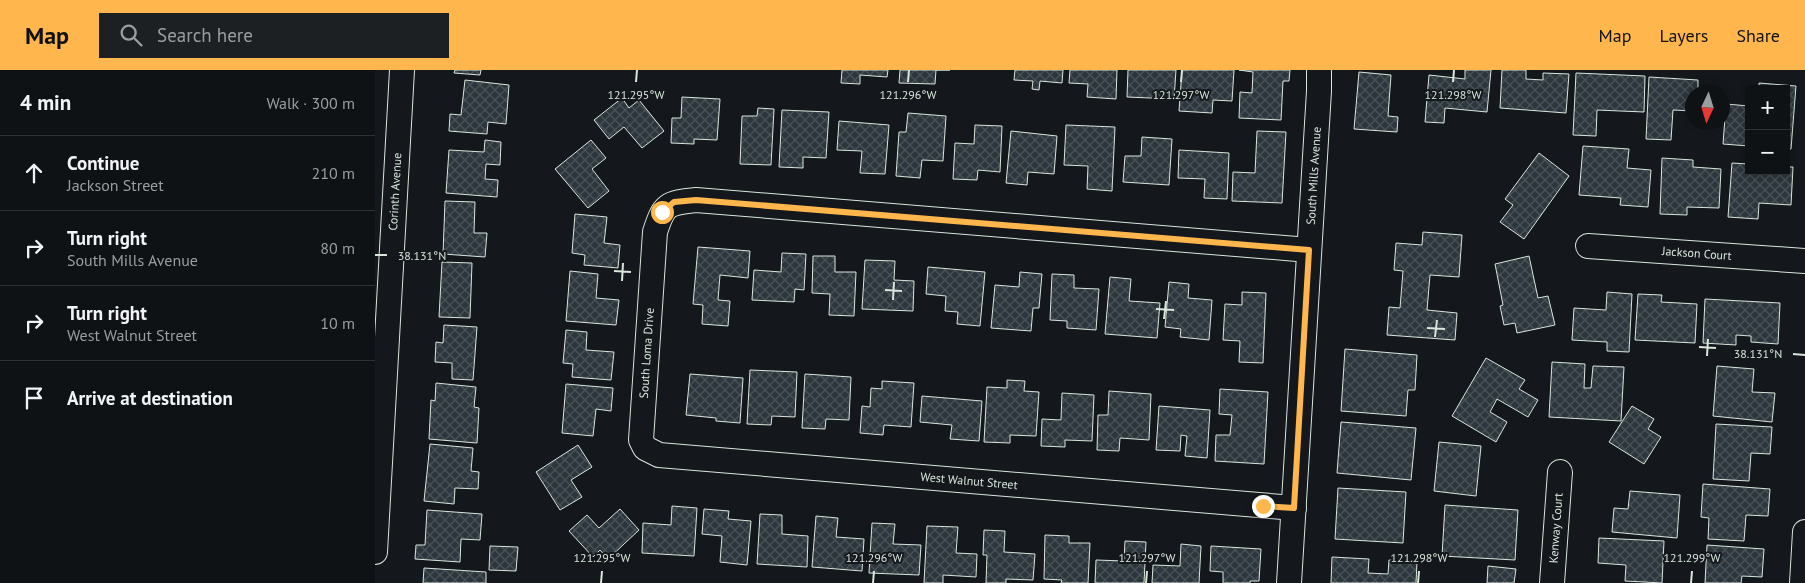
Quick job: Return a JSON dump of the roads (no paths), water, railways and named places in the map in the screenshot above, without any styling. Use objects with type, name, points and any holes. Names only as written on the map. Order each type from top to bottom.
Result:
[{"type":"street","name":"Corinth Avenue","points":[[375,552],[402,70]]},
{"type":"street","name":"South Mills Avenue","points":[[1289,583],[1319,70]]},
{"type":"street","name":"South Loma Drive","points":[[645,448],[641,440],[655,232],[662,212],[674,202],[696,200],[1309,250]]},
{"type":"street","name":"Jackson Court","points":[[1588,246],[1805,261]]},
{"type":"street","name":"West Walnut Street","points":[[645,448],[659,454],[1294,508]]},
{"type":"street","name":"Kenway Court","points":[[1552,583],[1560,472]]},
{"type":"street","points":[[1802,583],[1805,532]]}]
